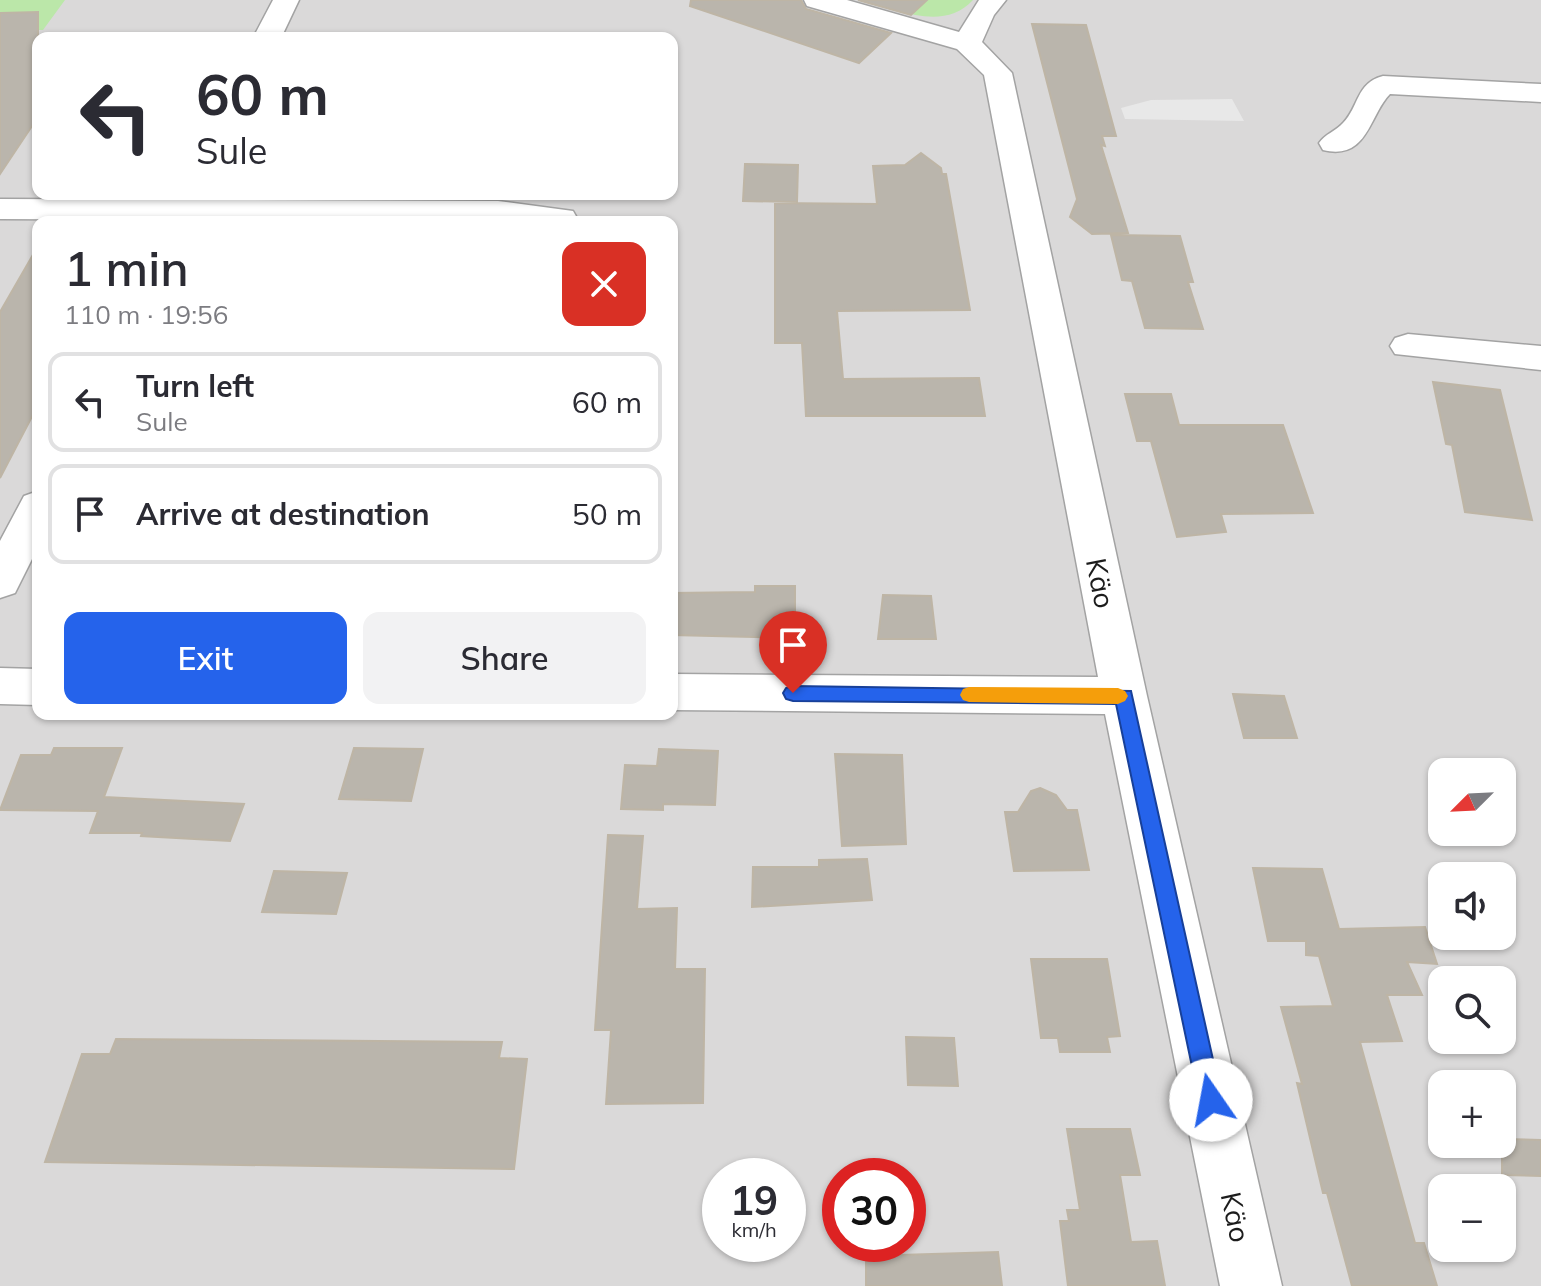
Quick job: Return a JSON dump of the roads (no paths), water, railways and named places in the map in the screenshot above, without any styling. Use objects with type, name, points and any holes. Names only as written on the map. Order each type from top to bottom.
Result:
[{"type":"street","points":[[270,32],[286,0]]},
{"type":"street","name":"Käo","points":[[817,0],[967,43],[998,73],[1124,696],[1251,1286]]},
{"type":"street","points":[[967,43],[982,13],[993,0]]},
{"type":"street","points":[[1334,143],[1357,127],[1365,105],[1383,85],[1536,93],[1522,64]]},
{"type":"street","points":[[0,209],[498,211],[543,216]]},
{"type":"street","points":[[1408,346],[1541,358]]},
{"type":"street","points":[[0,582],[32,518]]},
{"type":"street","points":[[0,686],[32,687]]},
{"type":"street","points":[[678,692],[1124,696]]}]
